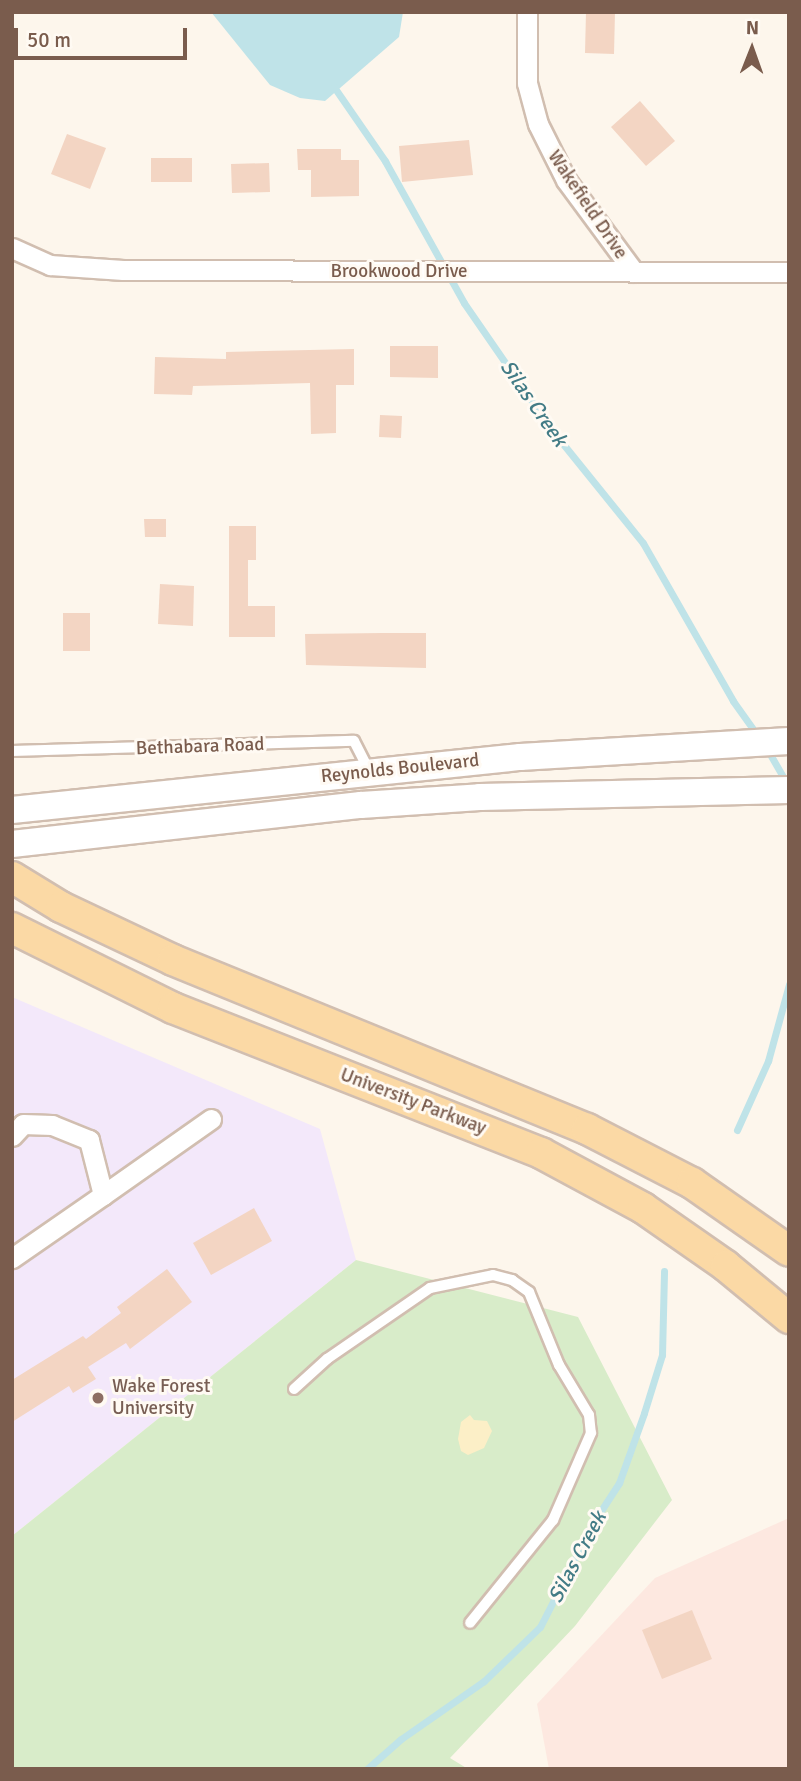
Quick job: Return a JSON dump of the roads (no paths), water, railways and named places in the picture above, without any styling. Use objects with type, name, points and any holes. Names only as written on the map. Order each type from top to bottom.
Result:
[{"type":"main road","name":"Reynolds Boulevard","points":[[12,810],[520,757],[789,741]]},
{"type":"main road","name":"Reynolds Boulevard","points":[[12,844],[361,804],[480,797],[789,790]]},
{"type":"main road","name":"University Parkway","points":[[12,877],[61,907],[173,960],[587,1129],[692,1183],[789,1251]]},
{"type":"main road","name":"University Parkway","points":[[12,928],[173,1008],[541,1153],[643,1208],[726,1266],[789,1318]]},
{"type":"street","name":"Wakefield Drive","points":[[527,12],[527,83],[537,124],[566,180],[634,272]]},
{"type":"street","name":"Brookwood Drive","points":[[12,248],[50,265],[123,270],[789,272]]},
{"type":"street","points":[[12,1258],[211,1119]]},
{"type":"street","points":[[12,1136],[23,1124],[52,1125],[89,1140],[103,1195]]},
{"type":"lane","name":"Bethabara Road","points":[[12,751],[355,741],[370,772]]},
{"type":"lane","points":[[294,1389],[327,1359],[430,1288],[493,1275],[512,1280],[529,1292],[559,1365],[589,1415],[592,1433],[553,1520],[470,1623]]},
{"type":"water","points":[[211,12],[403,12],[399,37],[325,101],[300,98],[270,85]]},
{"type":"waterway","name":"Silas Creek","points":[[334,87],[385,161],[464,303],[551,429],[643,543],[733,701],[758,736]]},
{"type":"waterway","name":"Silas Creek","points":[[767,749],[787,783]]},
{"type":"waterway","name":"Silas Creek","points":[[737,1130],[768,1061],[789,984]]},
{"type":"waterway","name":"Silas Creek","points":[[367,1769],[401,1739],[484,1681],[540,1627],[593,1523],[619,1483],[644,1413],[662,1355],[664,1271]]},
{"type":"place","name":"Wake Forest University","points":[[98,1398]]}]
